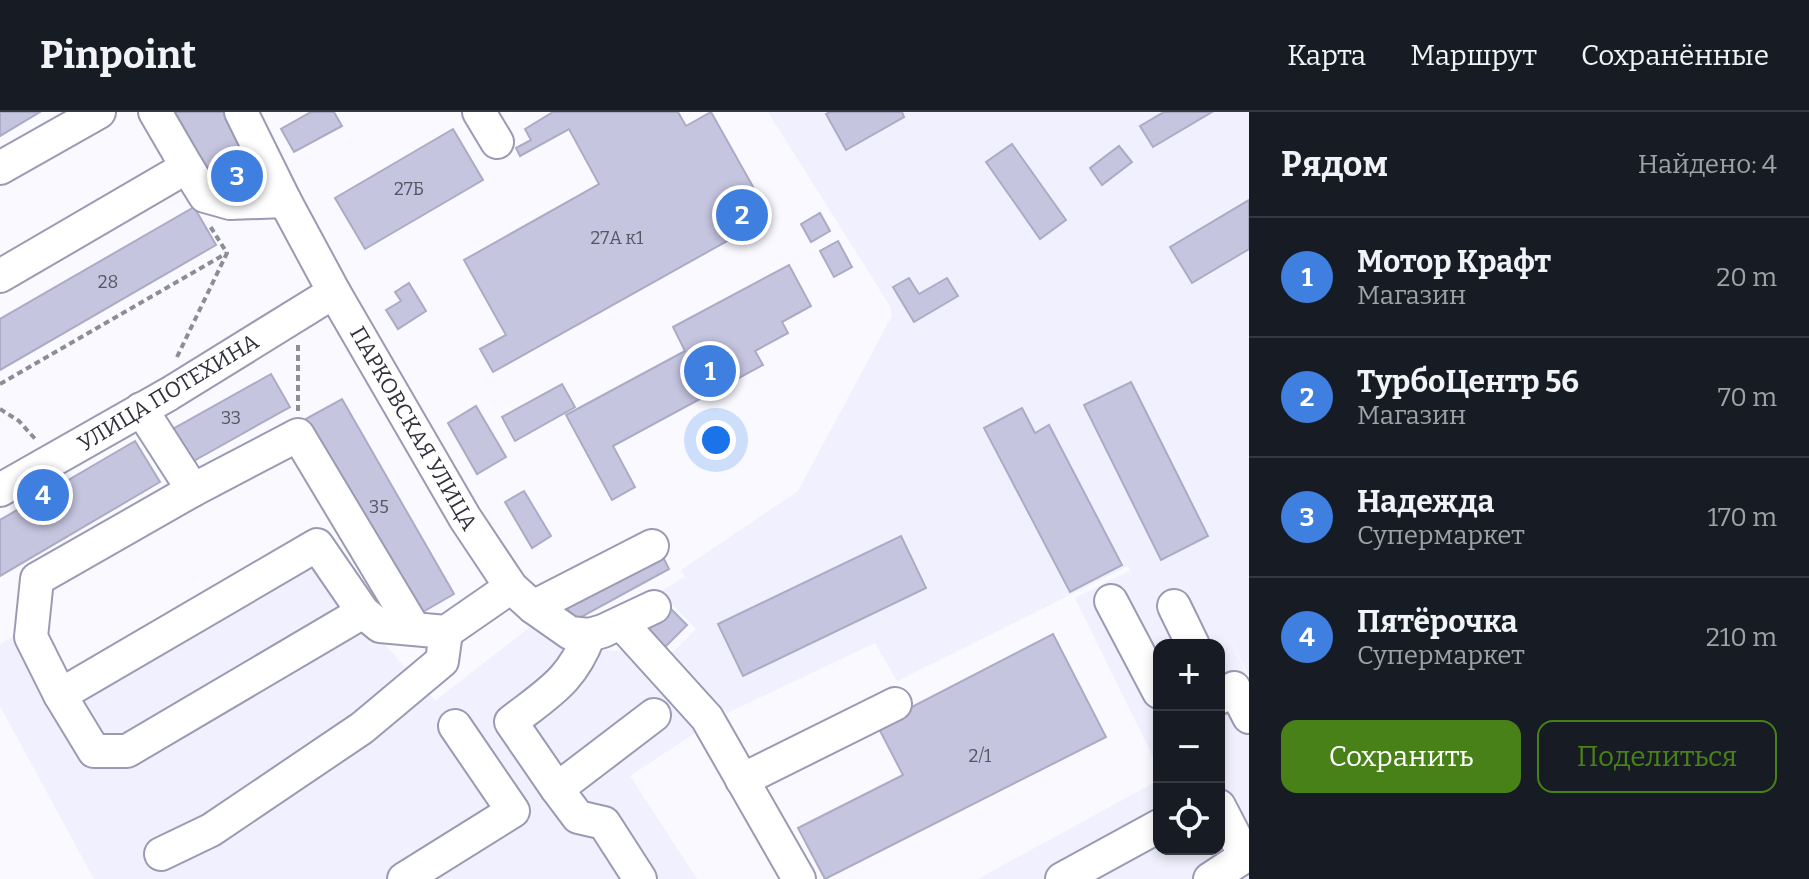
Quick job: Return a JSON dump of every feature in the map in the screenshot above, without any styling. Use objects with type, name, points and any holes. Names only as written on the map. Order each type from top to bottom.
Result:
[{"type":"street","points":[[0,168],[99,112]]},
{"type":"street","points":[[155,112],[205,196],[230,203],[285,201]]},
{"type":"street","name":"ПАРКОВСКАЯ УЛИЦА","points":[[241,112],[334,292],[465,518],[522,597],[579,634]]},
{"type":"street","points":[[479,112],[497,142]]},
{"type":"street","points":[[0,276],[187,167]]},
{"type":"street","name":"УЛИЦА ПОТЕХИНА","points":[[0,490],[155,401],[334,292]]},
{"type":"street","points":[[155,401],[193,490]]},
{"type":"street","points":[[363,612],[127,751],[94,751],[60,695],[31,637],[37,579],[193,490],[298,435],[413,627]]},
{"type":"street","points":[[60,695],[317,545],[363,612],[380,626],[446,632],[522,597],[652,546]]},
{"type":"street","points":[[1111,601],[1153,681]]},
{"type":"street","points":[[1174,606],[1190,639]]},
{"type":"street","points":[[404,879],[513,811],[463,737],[511,722],[557,686],[579,661],[579,634],[621,623],[654,607]]},
{"type":"street","points":[[621,623],[707,718],[799,879]]},
{"type":"street","points":[[161,854],[211,830],[362,728],[442,661],[446,632]]},
{"type":"street","points":[[1225,694],[1234,688],[1249,717]]},
{"type":"street","points":[[742,780],[895,704]]},
{"type":"street","points":[[557,789],[654,715]]},
{"type":"street","points":[[511,722],[578,817],[604,823],[640,879]]},
{"type":"street","points":[[1210,879],[1247,860],[1225,818]]},
{"type":"street","points":[[1062,879],[1153,829]]},
{"type":"path","points":[[205,196],[195,202],[227,253]]},
{"type":"path","points":[[0,384],[227,253]]},
{"type":"path","points":[[155,401],[227,253]]},
{"type":"path","points":[[298,345],[298,435]]},
{"type":"path","points":[[0,409],[19,421],[52,461]]},
{"type":"shaded area","points":[[768,112],[1249,112],[1249,676],[1225,627],[1249,680],[1249,879],[978,879],[1153,783],[1153,855],[1225,855],[1225,639],[1153,639],[1153,757],[1075,598],[1129,571],[1134,580],[1128,566],[897,681],[875,643],[727,713],[672,653],[696,629],[672,604],[661,612],[653,596],[685,577],[681,570],[798,491],[892,316],[890,306]]},
{"type":"shaded area","points":[[308,557],[435,701],[539,620],[578,649],[640,652],[695,733],[630,776],[697,879],[94,879],[0,706],[0,644],[20,633],[61,696]]},
{"type":"building","points":[[0,112],[40,112],[0,136]]},
{"type":"building","points":[[175,112],[225,112],[255,166],[217,187]]},
{"type":"building","points":[[311,112],[334,112],[342,126],[294,152],[281,129]]},
{"type":"building","points":[[553,112],[678,112],[686,126],[711,112],[770,217],[493,372],[480,349],[506,335],[464,260],[599,184],[569,129],[520,156],[516,148],[531,140],[525,129]]},
{"type":"building","points":[[902,112],[904,117],[846,150],[826,114]]},
{"type":"building","points":[[1164,112],[1212,112],[1153,147],[1140,126]]},
{"type":"building","points":[[453,129],[483,180],[365,249],[335,198]]},
{"type":"building","points":[[1012,144],[1066,220],[1040,239],[986,162]]},
{"type":"building","points":[[1119,146],[1132,162],[1102,185],[1090,168]]},
{"type":"building","points":[[1249,200],[1249,249],[1192,283],[1170,247]]},
{"type":"building","points":[[194,207],[216,245],[0,370],[0,319]]},
{"type":"building","points":[[820,213],[830,231],[811,242],[801,224]]},
{"type":"building","points":[[838,241],[852,267],[834,277],[820,251]]},
{"type":"building","points":[[789,265],[811,306],[782,322],[788,333],[755,351],[763,365],[613,446],[635,487],[612,500],[566,415],[685,351],[673,327]]},
{"type":"building","points":[[909,278],[919,294],[947,278],[958,296],[914,322],[893,287]]},
{"type":"building","points":[[409,283],[426,311],[398,329],[386,310],[401,301],[395,292]]},
{"type":"building","points":[[271,374],[290,407],[192,462],[173,429]]},
{"type":"building","points":[[1131,382],[1208,536],[1161,560],[1084,405]]},
{"type":"building","points":[[562,384],[575,407],[515,441],[502,417]]},
{"type":"building","points":[[342,399],[454,594],[416,616],[304,420]]},
{"type":"building","points":[[476,406],[506,457],[477,474],[448,423]]},
{"type":"building","points":[[1022,408],[1035,433],[1049,425],[1122,565],[1070,592],[984,428]]},
{"type":"building","points":[[135,441],[160,482],[0,576],[0,520]]},
{"type":"building","points":[[524,491],[551,536],[532,548],[505,502]]},
{"type":"building","points":[[901,536],[926,588],[743,676],[718,624]]},
{"type":"building","points":[[661,553],[669,569],[574,621],[565,604]]},
{"type":"building","points":[[670,608],[687,625],[665,647],[648,630]]},
{"type":"building","points":[[1053,634],[1106,737],[825,879],[798,828],[903,775],[877,725]]},
{"type":"place","name":"Надежда","points":[[237,176]]},
{"type":"place","name":"ТурбоЦентр 56","points":[[742,215]]},
{"type":"place","name":"Мотор Крафт","points":[[710,371]]},
{"type":"place","name":"Пятёрочка","points":[[43,495]]}]
